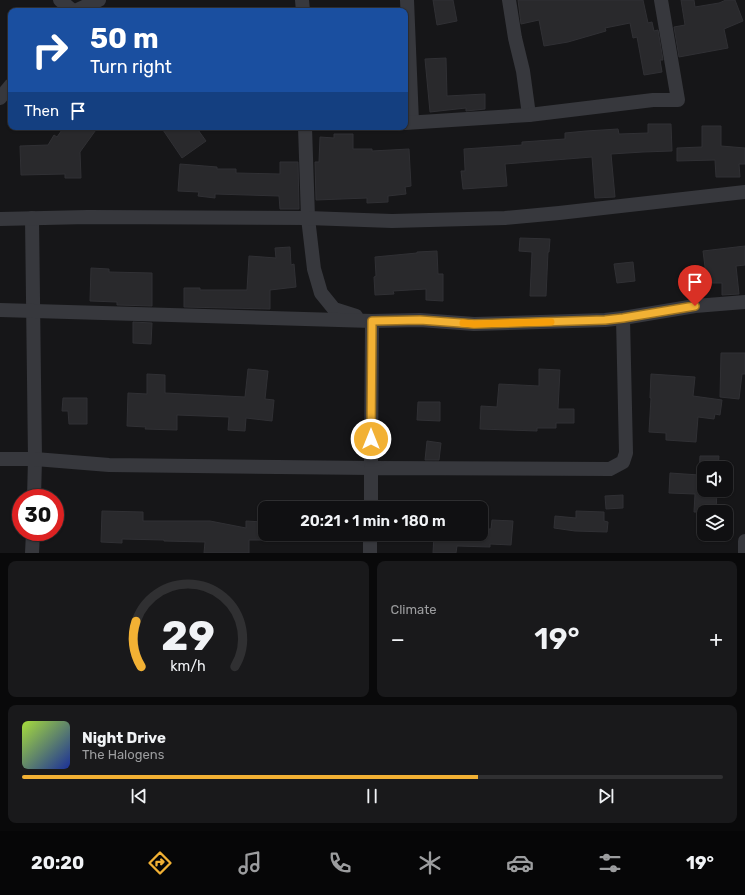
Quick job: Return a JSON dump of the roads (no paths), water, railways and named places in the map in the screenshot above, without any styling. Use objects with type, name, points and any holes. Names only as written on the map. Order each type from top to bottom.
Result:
[{"type":"street","points":[[60,0],[70,8]]},
{"type":"street","points":[[81,8],[99,0]]},
{"type":"street","points":[[509,0],[529,115]]},
{"type":"street","points":[[408,123],[529,115],[653,100],[678,100],[661,0]]},
{"type":"street","points":[[0,98],[8,89]]},
{"type":"street","points":[[305,130],[308,218],[314,269],[321,293],[334,309],[372,321]]},
{"type":"street","points":[[0,219],[88,217],[308,218],[392,221],[505,218],[745,192]]},
{"type":"street","points":[[32,218],[34,311],[34,489]]},
{"type":"street","points":[[0,310],[372,321],[420,320],[474,324],[605,320],[695,306],[745,302]]},
{"type":"street","points":[[0,459],[35,459],[109,465],[610,469],[623,462],[626,453],[623,318]]},
{"type":"street","points":[[371,501],[372,321]]},
{"type":"street","points":[[32,553],[33,541]]},
{"type":"street","points":[[370,541],[370,553]]},
{"type":"street","points":[[745,541],[745,553]]}]
